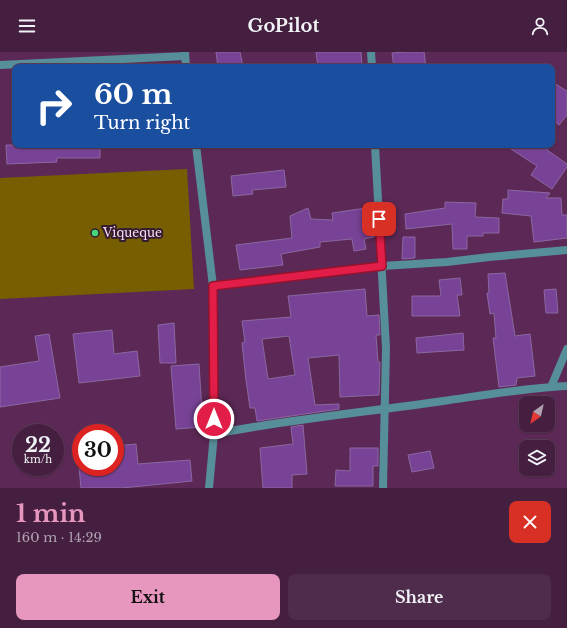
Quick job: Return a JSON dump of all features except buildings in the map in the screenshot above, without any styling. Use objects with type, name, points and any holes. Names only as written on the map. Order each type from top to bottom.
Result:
[{"type":"street","points":[[371,52],[372,64]]},
{"type":"street","points":[[17,64],[185,54],[186,64]]},
{"type":"street","points":[[0,65],[12,64]]},
{"type":"street","points":[[196,148],[213,286],[214,434],[209,488]]},
{"type":"street","points":[[375,148],[386,348],[383,488]]},
{"type":"street","points":[[213,286],[382,266],[447,262],[567,250]]},
{"type":"street","points":[[551,387],[567,349]]},
{"type":"street","points":[[214,434],[254,426],[443,401],[496,392],[567,386]]},
{"type":"shaded area","name":"Viqueque","points":[[187,169],[194,289],[0,299],[0,178]]},
{"type":"place","name":"Viqueque","points":[[95,233]]},
{"type":"route","points":[[214,419],[213,286],[382,266],[379,219]]}]
